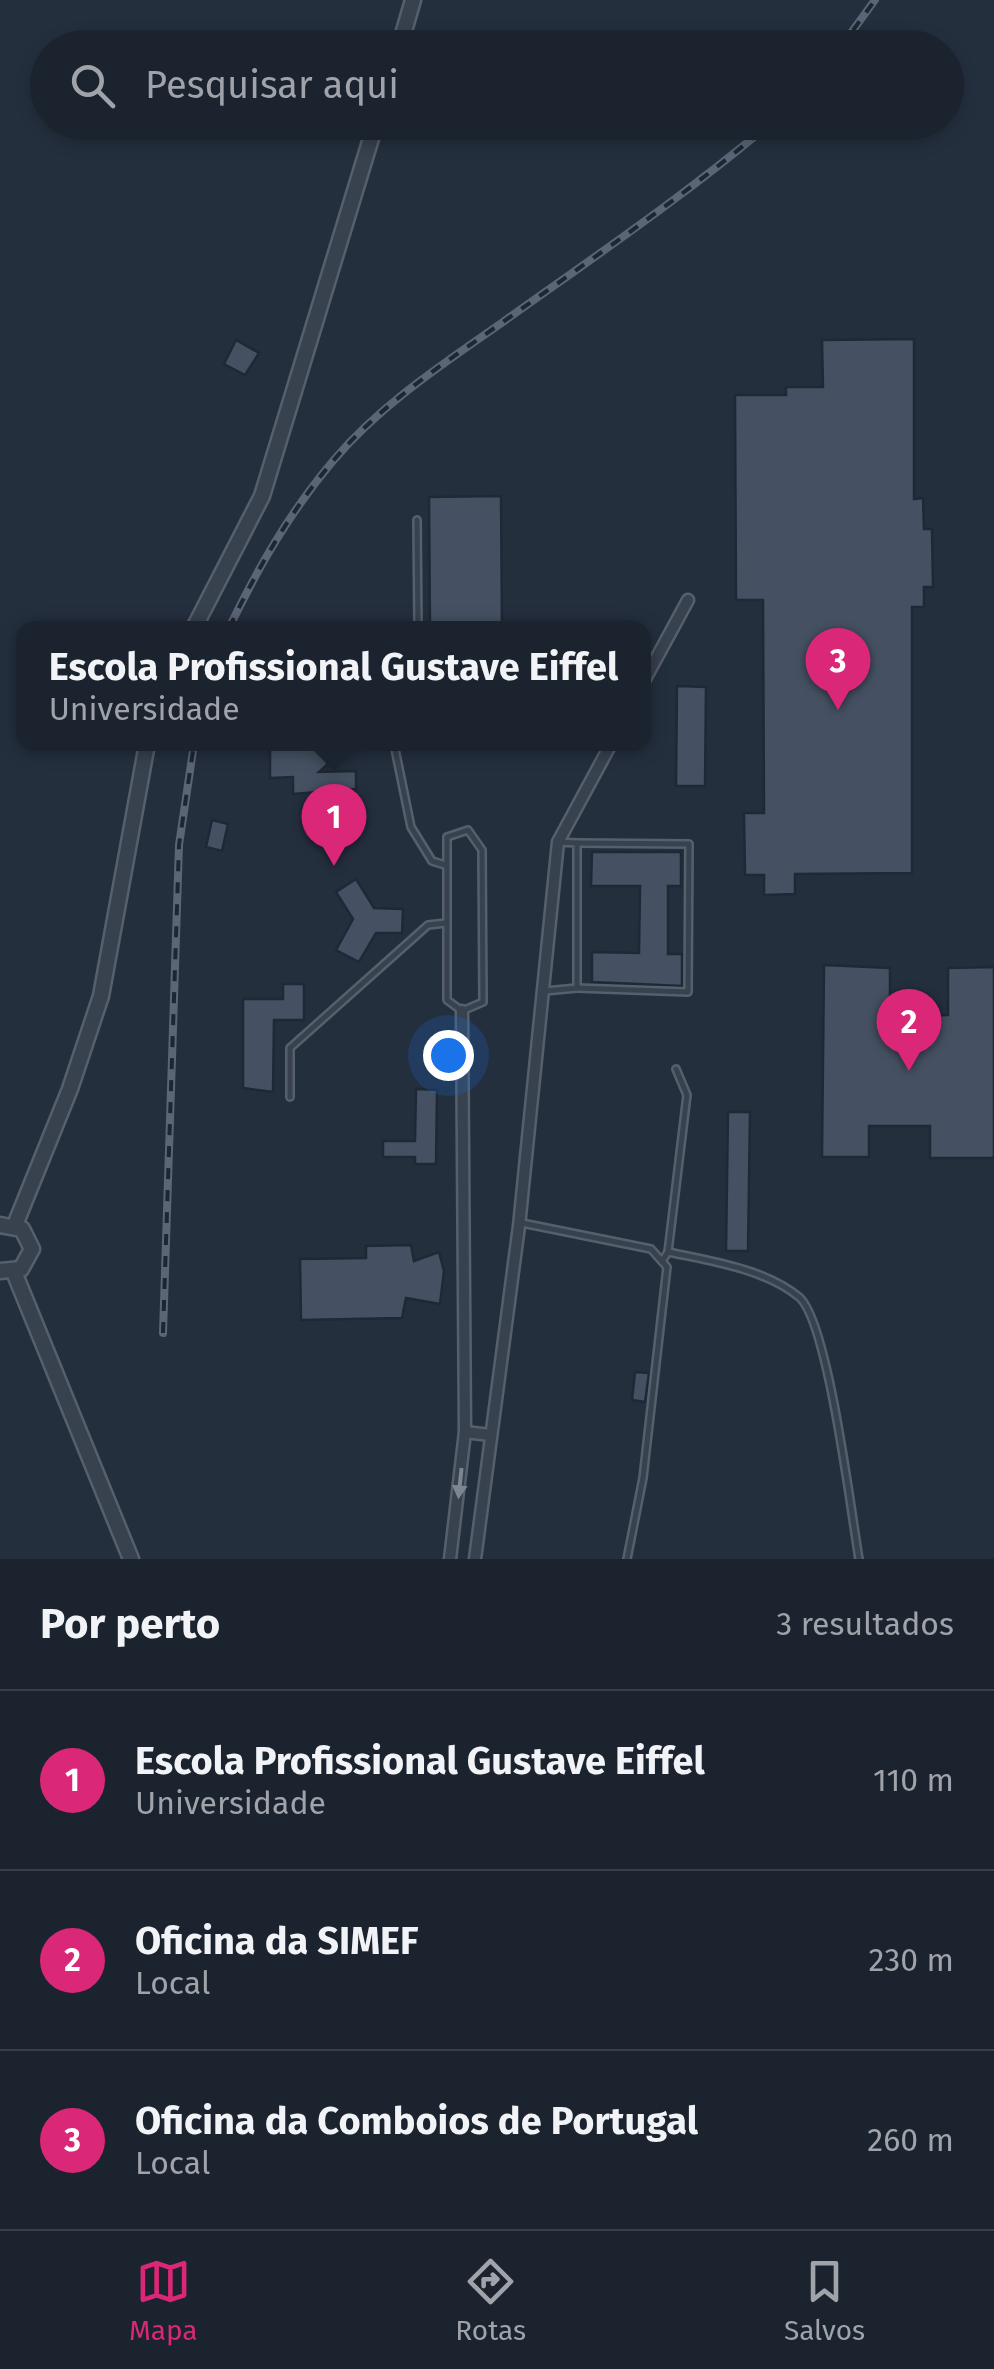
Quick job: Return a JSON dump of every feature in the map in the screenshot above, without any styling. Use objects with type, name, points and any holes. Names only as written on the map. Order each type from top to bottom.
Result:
[{"type":"street","points":[[404,30],[413,0]]},
{"type":"street","points":[[198,621],[262,496],[371,140]]},
{"type":"street","points":[[651,668],[688,600]]},
{"type":"street","points":[[131,1559],[7,1272],[27,1264],[32,1249],[28,1234],[8,1225],[70,1089],[101,996],[146,751]]},
{"type":"street","points":[[476,1559],[519,1223],[558,842],[606,751]]},
{"type":"street","points":[[450,1559],[465,1432],[462,1011]]},
{"type":"street","points":[[465,1432],[490,1435]]},
{"type":"lane","points":[[417,520],[418,621]]},
{"type":"lane","points":[[395,751],[411,827],[432,861],[445,865]]},
{"type":"lane","points":[[468,830],[482,850],[483,1002],[462,1011],[447,1000],[446,923],[447,837],[468,830]]},
{"type":"lane","points":[[544,990],[688,992],[689,844],[558,842]]},
{"type":"lane","points":[[577,843],[577,988]]},
{"type":"lane","points":[[290,1097],[290,1048],[428,924],[446,923]]},
{"type":"lane","points":[[662,1261],[668,1252],[686,1096],[676,1069]]},
{"type":"lane","points":[[519,1223],[652,1249],[667,1267],[643,1478],[627,1559]]},
{"type":"lane","points":[[668,1252],[746,1272],[793,1292],[811,1312],[818,1329],[859,1559]]},
{"type":"building","points":[[914,339],[914,499],[923,498],[924,529],[932,529],[933,587],[924,587],[924,607],[912,607],[912,873],[795,874],[795,894],[764,895],[764,875],[745,875],[744,813],[764,813],[763,600],[736,600],[735,395],[786,395],[786,387],[823,387],[822,340]]},
{"type":"building","points":[[236,340],[259,353],[245,375],[224,364]]},
{"type":"building","points":[[501,496],[502,621],[430,621],[429,497]]},
{"type":"building","points":[[677,686],[706,687],[705,786],[676,786]]},
{"type":"building","points":[[270,751],[327,751],[327,765],[319,772],[356,771],[356,789],[293,794],[293,777],[270,778]]},
{"type":"building","points":[[212,820],[228,824],[222,851],[206,847]]},
{"type":"building","points":[[592,852],[681,852],[681,886],[668,886],[668,954],[682,954],[682,986],[592,982],[592,952],[639,953],[640,886],[591,886]]},
{"type":"building","points":[[356,879],[374,908],[403,909],[402,933],[376,933],[359,962],[336,950],[353,919],[336,892]]},
{"type":"building","points":[[824,965],[890,968],[890,1016],[948,1015],[948,968],[994,967],[994,1158],[930,1158],[930,1126],[869,1126],[869,1157],[822,1157]]},
{"type":"building","points":[[283,984],[304,984],[304,1020],[274,1020],[273,1092],[243,1088],[243,999],[283,999]]},
{"type":"building","points":[[416,1089],[437,1090],[436,1164],[415,1164],[415,1157],[383,1157],[383,1141],[415,1141]]},
{"type":"building","points":[[728,1112],[750,1112],[748,1251],[726,1251]]},
{"type":"building","points":[[411,1245],[414,1261],[439,1252],[444,1271],[440,1304],[406,1298],[402,1318],[301,1320],[300,1259],[366,1258],[366,1246]]},
{"type":"building","points":[[635,1372],[649,1373],[645,1402],[632,1400]]},
{"type":"railway","points":[[853,30],[875,0]]},
{"type":"railway","points":[[233,621],[288,521],[333,461],[371,422],[435,370],[673,200],[750,140]]},
{"type":"railway","points":[[163,1333],[179,845],[193,751]]},
{"type":"place","name":"Oficina da Comboios de Portugal","points":[[838,710]]},
{"type":"place","name":"Escola Profissional Gustave Eiffel","points":[[334,866]]},
{"type":"place","name":"Oficina da SIMEF","points":[[909,1071]]}]
